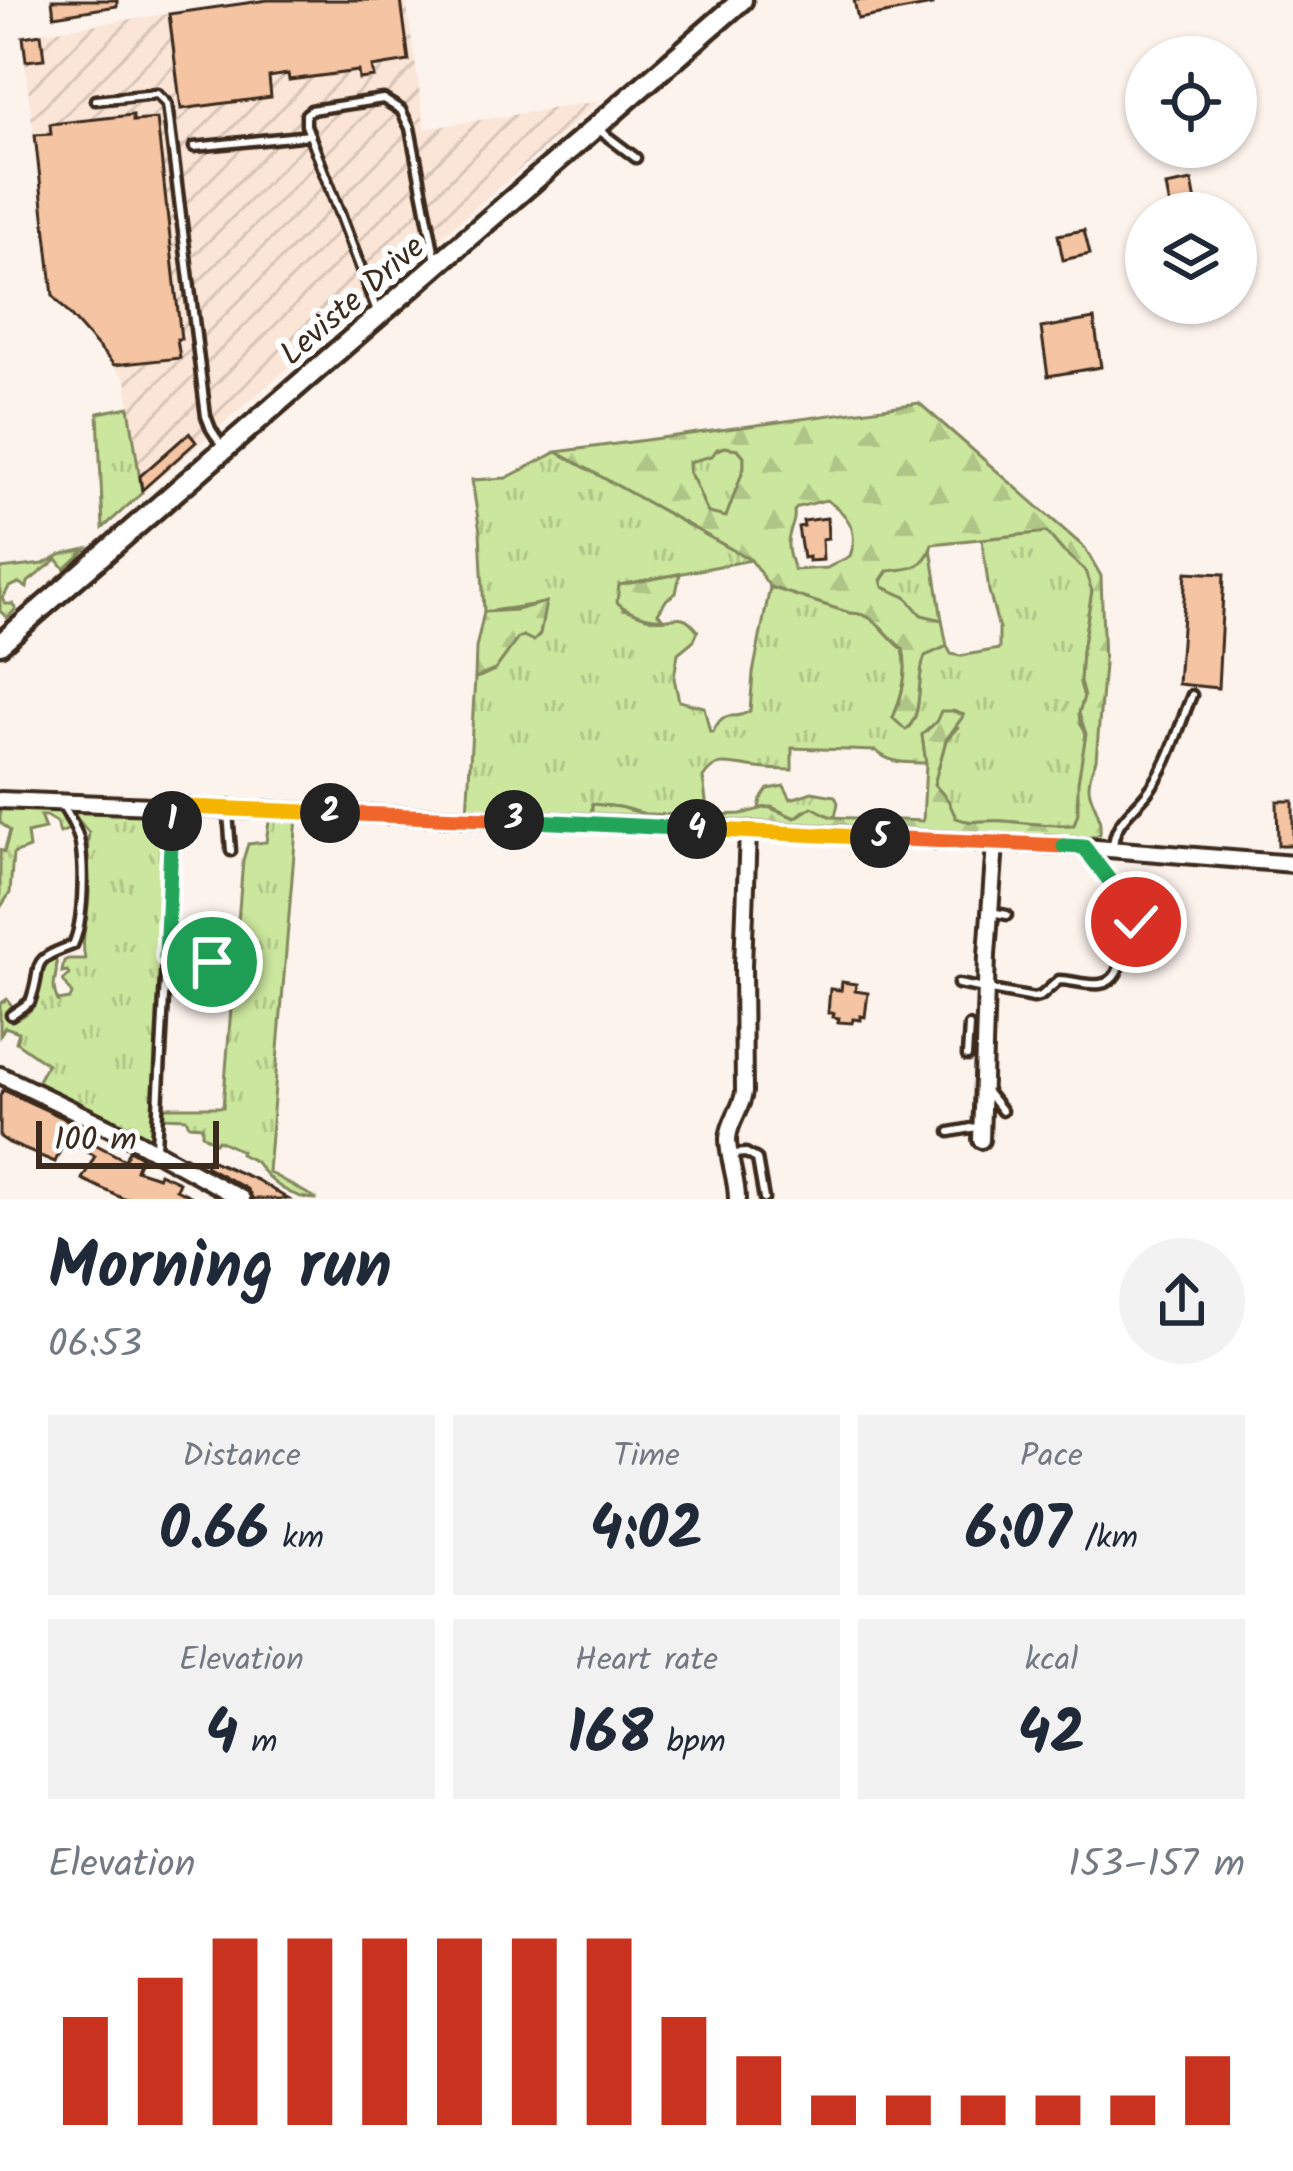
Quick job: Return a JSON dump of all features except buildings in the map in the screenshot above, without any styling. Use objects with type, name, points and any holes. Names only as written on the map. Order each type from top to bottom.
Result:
[{"type":"main road","name":"Leviste Drive","points":[[0,644],[742,0]]},
{"type":"street","points":[[0,800],[1084,847],[1293,864]]},
{"type":"street","points":[[737,1199],[730,1127],[744,1092],[748,832]]},
{"type":"street","points":[[981,1133],[987,990],[984,934],[999,914],[995,844]]},
{"type":"street","points":[[0,1075],[242,1199]]},
{"type":"lane","points":[[94,100],[157,94],[166,104],[206,416],[224,450]]},
{"type":"lane","points":[[379,316],[310,135],[305,119],[310,110],[383,99],[401,110],[410,128],[437,265]]},
{"type":"lane","points":[[597,127],[635,158]]},
{"type":"lane","points":[[194,147],[310,135]]},
{"type":"lane","points":[[1114,850],[1121,820],[1147,794],[1170,754],[1192,695]]},
{"type":"lane","points":[[11,1015],[30,1002],[42,960],[73,946],[80,926],[79,839],[59,800]]},
{"type":"lane","points":[[154,1151],[173,825],[165,806]]},
{"type":"lane","points":[[228,808],[231,851]]},
{"type":"lane","points":[[958,984],[1034,998],[1059,980],[1100,984],[1115,976],[1136,916],[1084,847]]},
{"type":"lane","points":[[166,957],[210,964],[214,951]]},
{"type":"lane","points":[[968,1056],[969,1026]]},
{"type":"lane","points":[[968,1042],[985,1039]]},
{"type":"lane","points":[[983,1088],[1002,1111]]},
{"type":"lane","points":[[950,1132],[981,1133]]},
{"type":"lane","points":[[730,1154],[746,1153],[757,1160],[764,1199]]},
{"type":"shaded area","points":[[263,0],[406,0],[425,129],[600,101],[142,493],[126,380],[52,296],[22,35]]},
{"type":"green space","points":[[919,403],[1085,548],[1101,576],[1104,665],[1096,760],[1089,784],[1100,834],[1056,839],[592,819],[592,804],[690,816],[741,814],[768,807],[795,818],[812,807],[831,817],[923,821],[926,763],[922,735],[941,711],[953,711],[964,715],[946,740],[934,784],[956,818],[1074,825],[1086,734],[1079,713],[1084,697],[1082,651],[1092,591],[1085,570],[1047,532],[932,544],[921,563],[887,571],[881,580],[883,587],[906,597],[921,615],[942,620],[947,646],[925,656],[916,714],[906,730],[893,718],[904,684],[903,649],[873,620],[770,587],[751,560],[557,452]],"holes":[[[724,447],[738,449],[744,456],[726,517],[708,513],[689,473],[689,462]],[[826,500],[850,523],[850,556],[827,568],[794,570],[788,545],[794,511]]]},
{"type":"green space","points":[[129,407],[142,493],[103,528],[98,413]]},
{"type":"green space","points":[[725,447],[738,449],[744,456],[726,518],[708,513],[689,473],[689,462]]},
{"type":"green space","points":[[557,452],[751,560],[620,585],[623,609],[653,619],[682,618],[698,631],[678,653],[674,678],[679,701],[704,707],[710,732],[725,717],[750,711],[770,587],[867,616],[903,649],[904,684],[893,718],[907,729],[916,714],[925,656],[947,646],[951,654],[960,656],[999,649],[982,539],[1047,532],[1085,570],[1092,591],[1082,651],[1084,697],[1079,713],[1086,733],[1074,825],[956,818],[934,784],[946,740],[957,728],[936,722],[922,735],[926,763],[893,761],[876,751],[792,748],[792,770],[718,765],[703,778],[708,816],[645,814],[592,804],[592,819],[467,814],[475,678],[495,668],[535,624],[546,603],[484,612],[472,480],[506,478]]},
{"type":"green space","points":[[931,548],[942,620],[921,615],[898,594],[883,588],[881,581],[888,571],[929,554]]},
{"type":"green space","points":[[86,549],[65,569],[57,559],[28,582],[27,588],[19,583],[9,587],[3,598],[16,609],[7,618],[0,611],[0,569],[43,564],[60,555]]},
{"type":"green space","points":[[680,574],[676,593],[658,613],[662,618],[638,614],[617,602],[619,585]]},
{"type":"green space","points":[[546,602],[540,634],[534,641],[518,638],[495,670],[475,678],[484,612]]},
{"type":"green space","points":[[784,786],[791,799],[812,792],[835,796],[835,817],[804,811],[795,818],[772,807],[759,808],[768,789]]},
{"type":"green space","points":[[0,805],[58,810],[69,829],[60,833],[56,822],[40,816],[45,829],[27,833],[29,848],[13,854],[10,893],[0,908],[0,850],[4,852],[10,831],[0,822]]},
{"type":"green space","points":[[72,808],[157,810],[170,818],[153,1145],[36,1084],[47,1064],[16,1042],[19,1032],[5,1027],[0,1035],[0,1004],[7,999],[12,1006],[9,1020],[28,1013],[44,966],[53,959],[58,1001],[70,999],[72,994],[63,980],[69,975],[62,972],[64,961],[85,959],[89,833]]},
{"type":"green space","points":[[270,815],[297,817],[268,1172],[317,1199],[282,1188],[241,1151],[202,1134],[202,1126],[189,1125],[186,1118],[162,1117],[162,1107],[223,1107],[243,860],[248,844],[266,842]]},
{"type":"route","points":[[212,962],[166,957],[173,825],[165,806],[1084,847],[1136,922]]}]
